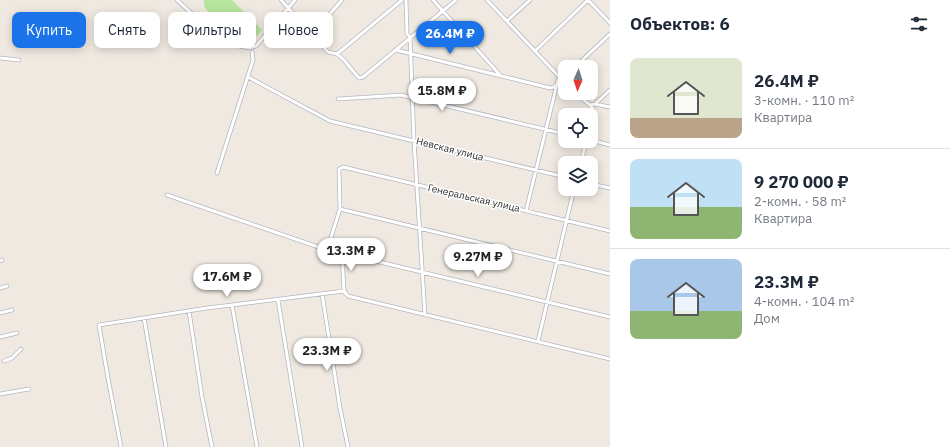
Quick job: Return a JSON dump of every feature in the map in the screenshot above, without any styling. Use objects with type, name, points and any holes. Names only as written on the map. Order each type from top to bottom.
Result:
[{"type":"street","points":[[178,0],[225,43],[249,48],[256,46],[295,0]]},
{"type":"street","points":[[281,0],[293,12]]},
{"type":"street","points":[[331,12],[342,0]]},
{"type":"street","points":[[336,54],[402,0]]},
{"type":"street","points":[[406,0],[407,34],[410,38],[414,141],[418,185],[425,315]]},
{"type":"street","points":[[433,0],[500,75]]},
{"type":"street","points":[[324,48],[328,52],[336,54],[343,59],[357,76],[362,78],[456,0]]},
{"type":"street","points":[[487,0],[558,75]]},
{"type":"street","points":[[507,21],[530,0]]},
{"type":"street","points":[[535,50],[588,0],[610,23]]},
{"type":"street","points":[[582,60],[610,34]]},
{"type":"street","points":[[396,50],[550,88],[557,84]]},
{"type":"street","points":[[217,173],[226,140],[253,60],[252,52]]},
{"type":"street","points":[[0,58],[20,60]]},
{"type":"street","name":"Невская улица","points":[[248,77],[330,121],[558,176]]},
{"type":"street","points":[[526,211],[558,80]]},
{"type":"street","points":[[595,104],[610,90]]},
{"type":"street","points":[[338,99],[401,96],[413,97],[558,132]]},
{"type":"street","points":[[584,100],[592,108]]},
{"type":"street","points":[[590,105],[595,104],[610,107]]},
{"type":"street","points":[[598,142],[610,145]]},
{"type":"street","name":"Генеральская улица","points":[[340,209],[339,169],[343,167],[610,231]]},
{"type":"street","points":[[598,185],[610,188]]},
{"type":"street","points":[[167,195],[327,250],[340,209],[610,274]]},
{"type":"street","points":[[538,341],[572,196]]},
{"type":"street","points":[[610,317],[342,253],[344,291],[348,296],[610,359]]},
{"type":"street","points":[[0,288],[7,286]]},
{"type":"street","points":[[121,447],[99,325],[232,305],[344,291]]},
{"type":"street","points":[[322,294],[340,408],[348,447]]},
{"type":"street","points":[[278,300],[302,447]]},
{"type":"street","points":[[232,305],[257,447]]},
{"type":"street","points":[[0,313],[12,310]]},
{"type":"street","points":[[189,311],[202,397],[212,447]]},
{"type":"street","points":[[144,318],[166,447]]},
{"type":"street","points":[[0,337],[17,333]]},
{"type":"street","points":[[4,361],[12,358],[21,350]]},
{"type":"street","points":[[0,394],[30,390]]},
{"type":"green space","points":[[204,0],[232,0],[244,12],[209,12],[204,5]]},
{"type":"green space","points":[[256,24],[262,30],[256,36]]}]
